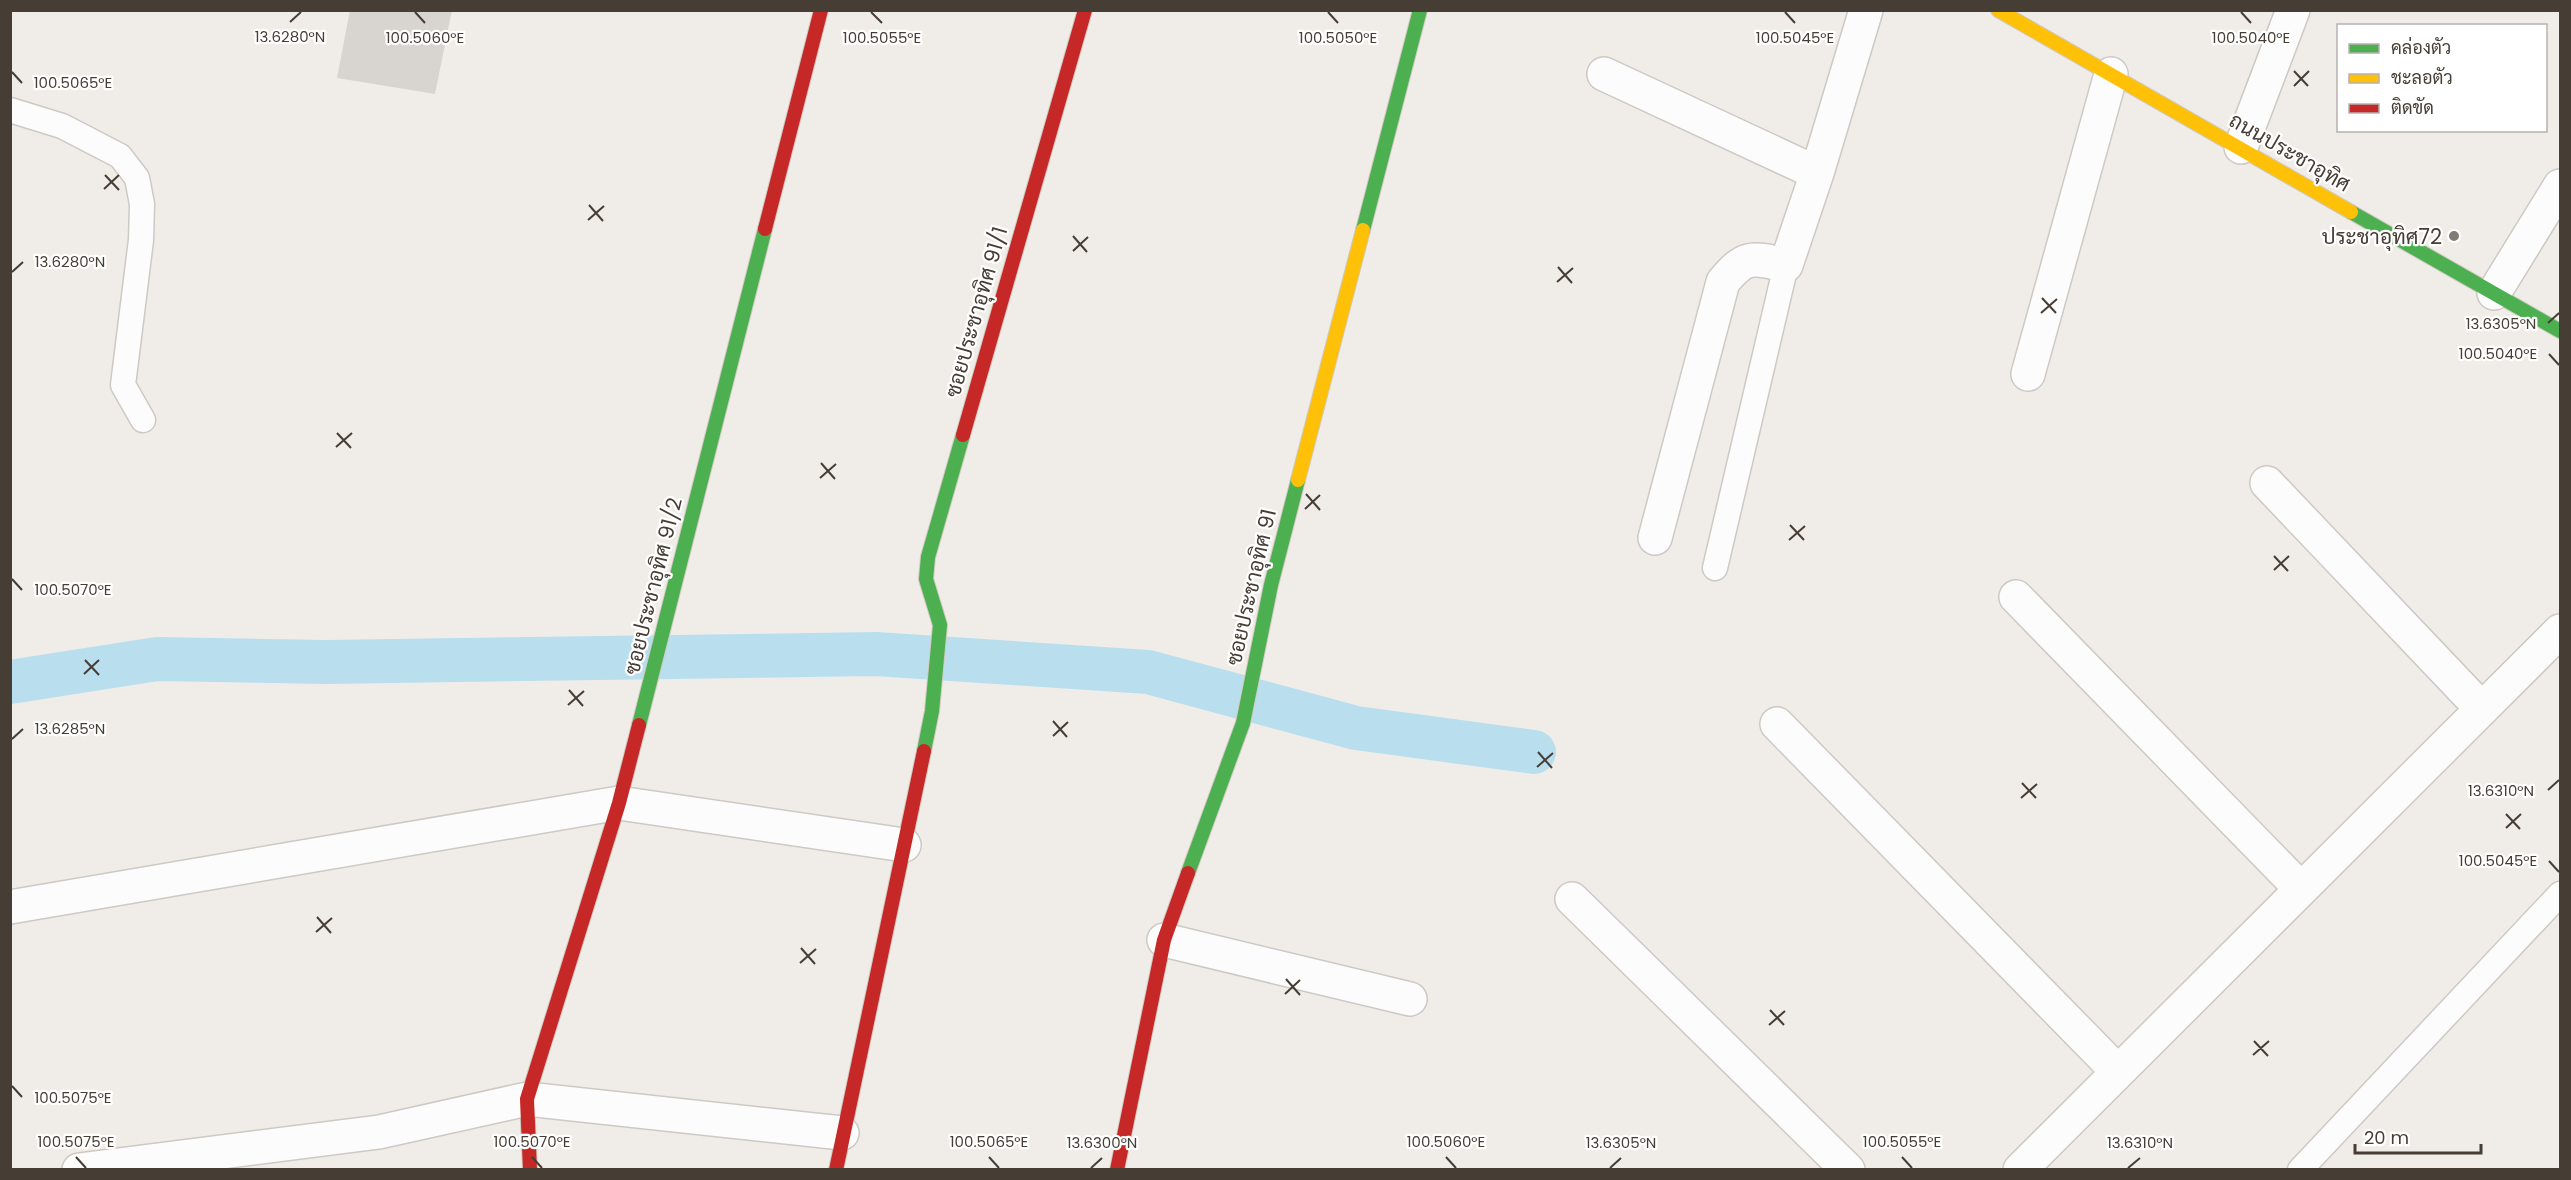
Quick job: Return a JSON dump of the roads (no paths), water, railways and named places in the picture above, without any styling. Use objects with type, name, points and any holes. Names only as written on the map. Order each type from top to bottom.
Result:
[{"type":"street","name":"ซอยประชาอุทิศ 91/2","points":[[530,1170],[527,1099],[619,803],[821,10]]},
{"type":"street","name":"ซอยประชาอุทิศ 91/1","points":[[904,845],[932,711],[940,625],[926,579],[928,557],[1084,10]]},
{"type":"street","name":"ซอยประชาอุทิศ 91","points":[[1117,1170],[1164,940],[1243,723],[1271,585],[1420,10]]},
{"type":"street","points":[[1655,538],[1723,282],[1738,264],[1757,259],[1786,265],[1817,173],[1866,10]]},
{"type":"street","name":"ถนนประชาอุทิศ","points":[[1998,10],[2560,331]]},
{"type":"street","points":[[2241,147],[2293,10]]},
{"type":"street","points":[[1604,74],[1817,173]]},
{"type":"street","points":[[2028,374],[2111,74]]},
{"type":"street","points":[[2493,293],[2560,186]]},
{"type":"street","points":[[2267,483],[2482,710]]},
{"type":"street","points":[[2016,597],[2301,890]]},
{"type":"street","points":[[2020,1170],[2560,631]]},
{"type":"street","points":[[1777,724],[2118,1072]]},
{"type":"street","points":[[10,908],[619,803],[904,845],[836,1170]]},
{"type":"street","points":[[1572,899],[1848,1170]]},
{"type":"street","points":[[1164,940],[1410,999]]},
{"type":"street","points":[[79,1170],[379,1132],[527,1099],[842,1133]]},
{"type":"lane","points":[[10,110],[63,126],[120,156],[137,178],[142,204],[141,240],[123,385],[143,420]]},
{"type":"lane","points":[[1715,568],[1786,265]]},
{"type":"lane","points":[[2301,1170],[2560,894]]},
{"type":"waterway","points":[[10,682],[157,659],[326,662],[876,654],[1148,672],[1356,728],[1534,752]]},
{"type":"place","name":"ประชาอุทิศ72","points":[[2454,236]]}]
